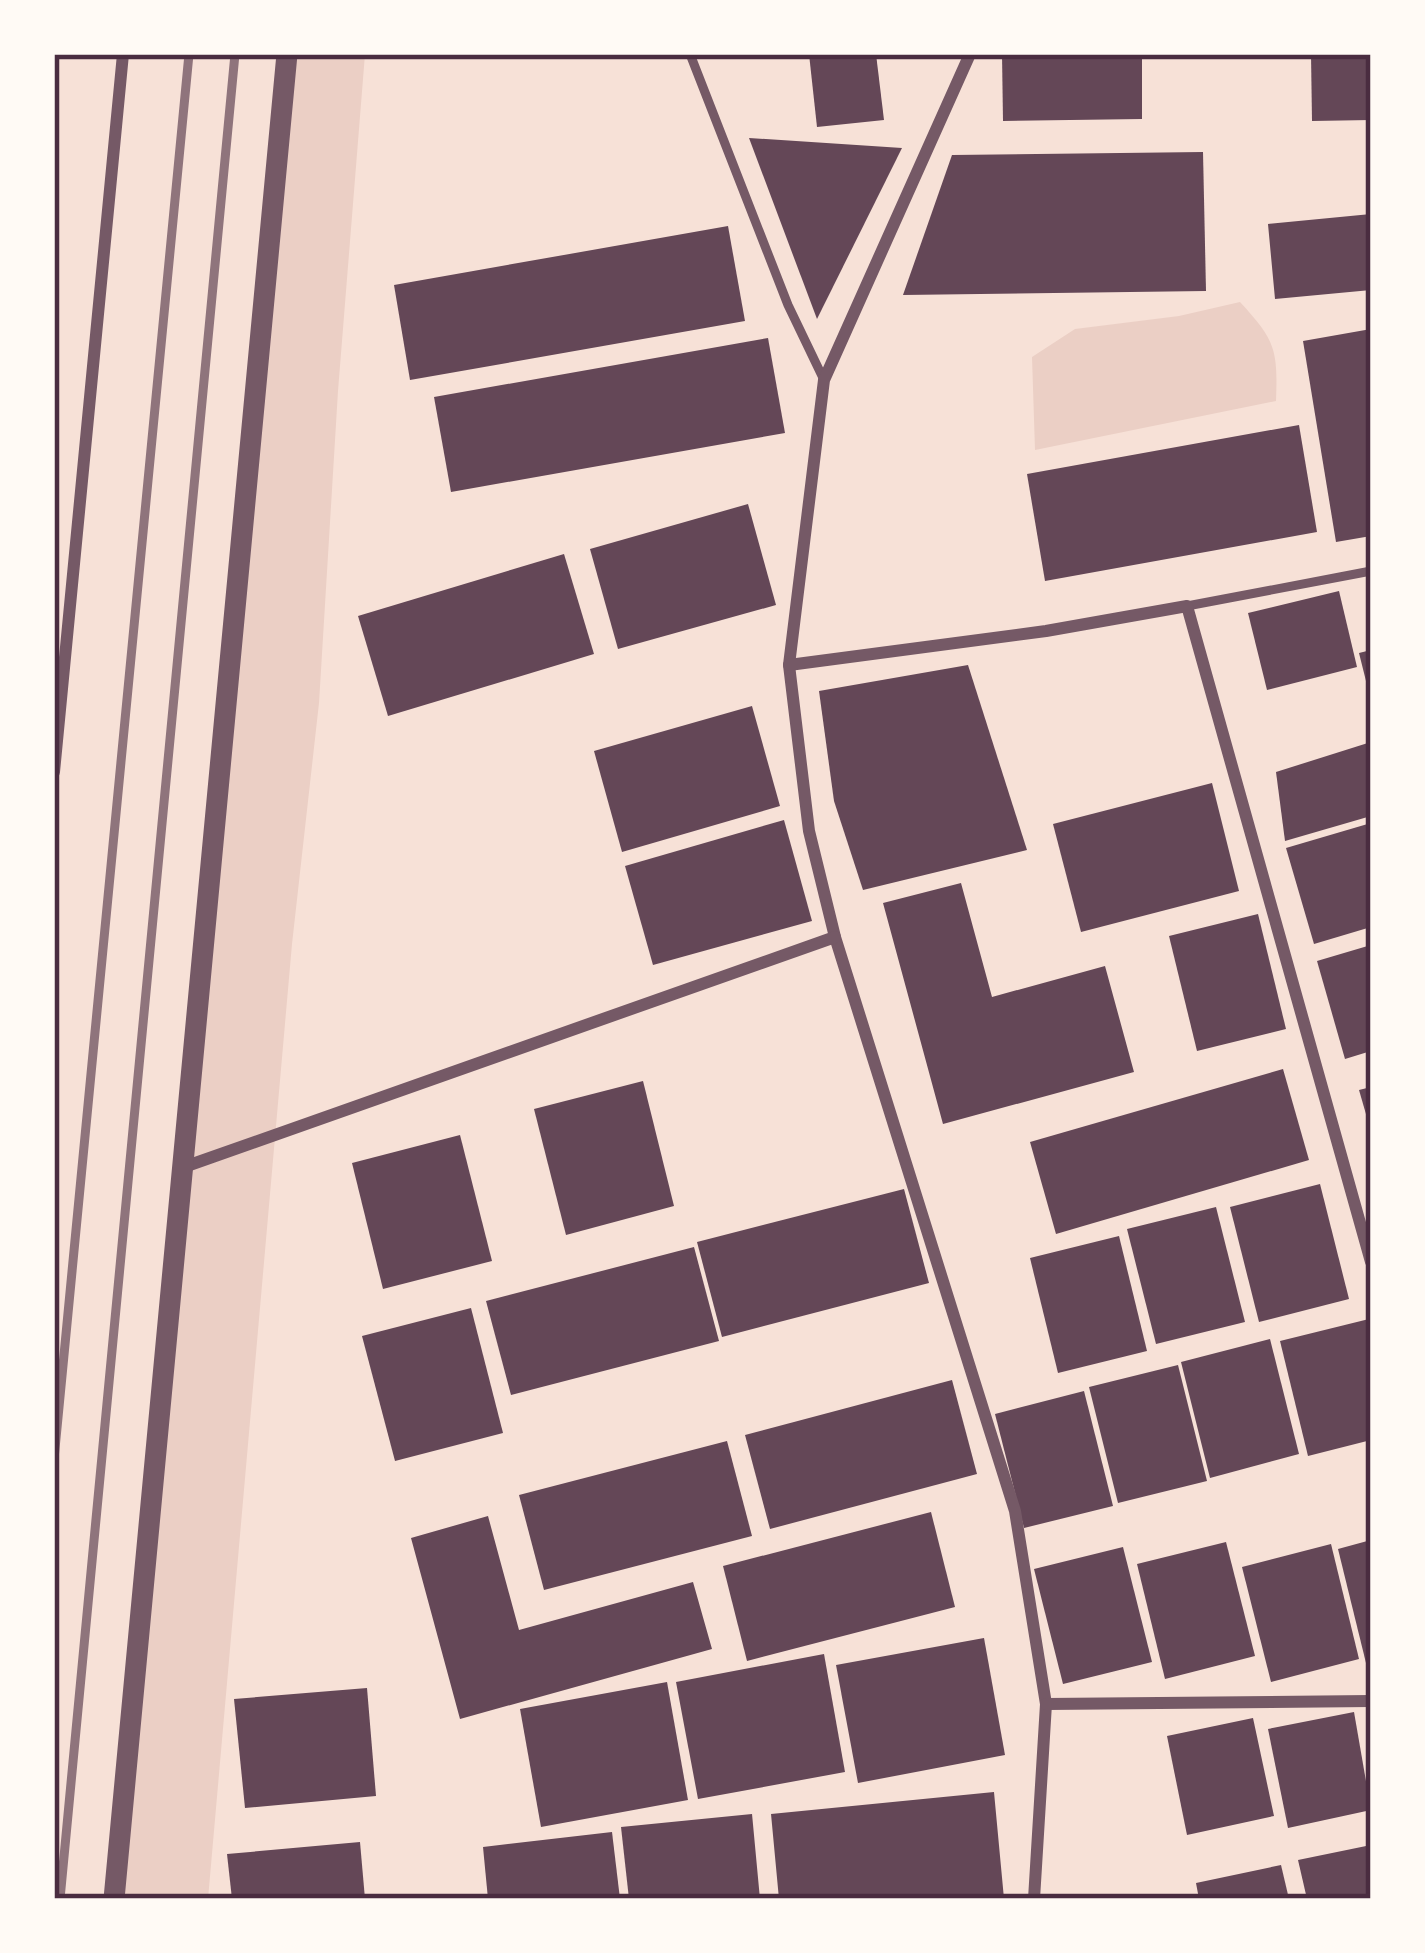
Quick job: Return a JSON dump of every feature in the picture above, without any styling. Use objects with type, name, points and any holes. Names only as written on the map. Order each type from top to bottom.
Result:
[{"type":"street","points":[[54,772],[123,54]]},
{"type":"street","points":[[114,1899],[287,54]]},
{"type":"street","points":[[970,54],[824,380],[788,665],[808,831],[835,937],[1015,1511],[1046,1704],[1034,1899]]},
{"type":"street","points":[[788,665],[1046,631],[1187,606],[1367,1231],[1371,1262]]},
{"type":"street","points":[[184,1168],[835,937]]},
{"type":"street","points":[[1046,1704],[1371,1701]]},
{"type":"lane","points":[[690,54],[788,305],[824,380]]},
{"type":"lane","points":[[1187,606],[1371,571]]},
{"type":"shaded area","points":[[287,54],[365,54],[319,703],[292,944],[208,1899],[114,1899]]},
{"type":"shaded area","points":[[1240,302],[1272,346],[1276,401],[1035,450],[1032,357],[1075,329],[1179,316]]},
{"type":"building","points":[[809,54],[876,54],[884,120],[817,127]]},
{"type":"building","points":[[1002,54],[1142,54],[1142,119],[1003,121]]},
{"type":"building","points":[[1311,54],[1371,54],[1371,120],[1312,121]]},
{"type":"building","points":[[749,138],[902,148],[817,319]]},
{"type":"building","points":[[1203,152],[1206,291],[903,295],[952,155]]},
{"type":"building","points":[[1371,214],[1371,290],[1275,299],[1268,224]]},
{"type":"building","points":[[728,226],[745,321],[410,380],[394,285]]},
{"type":"building","points":[[1371,329],[1371,536],[1336,542],[1303,341]]},
{"type":"building","points":[[768,338],[785,433],[451,492],[434,397]]},
{"type":"building","points":[[1299,425],[1317,532],[1045,581],[1027,474]]},
{"type":"building","points":[[748,504],[776,605],[618,649],[590,549]]},
{"type":"building","points":[[564,554],[594,654],[388,716],[358,616]]},
{"type":"building","points":[[1339,591],[1357,667],[1267,690],[1248,613]]},
{"type":"building","points":[[1371,650],[1371,693],[1369,693],[1359,653]]},
{"type":"building","points":[[968,665],[1027,850],[863,890],[834,801],[819,691]]},
{"type":"building","points":[[752,706],[780,806],[622,852],[594,751]]},
{"type":"building","points":[[1371,742],[1371,816],[1285,841],[1276,772]]},
{"type":"building","points":[[1212,783],[1239,891],[1081,932],[1053,824]]},
{"type":"building","points":[[784,820],[812,921],[653,965],[625,866]]},
{"type":"building","points":[[1371,823],[1371,927],[1314,944],[1286,848]]},
{"type":"building","points":[[961,883],[992,997],[1105,966],[1134,1072],[943,1124],[883,903]]},
{"type":"building","points":[[1258,914],[1286,1029],[1197,1051],[1169,936]]},
{"type":"building","points":[[1371,945],[1371,1051],[1345,1059],[1317,961]]},
{"type":"building","points":[[1283,1069],[1309,1160],[1056,1234],[1030,1142]]},
{"type":"building","points":[[643,1081],[674,1206],[566,1235],[534,1109]]},
{"type":"building","points":[[1371,1087],[1371,1128],[1370,1128],[1359,1090]]},
{"type":"building","points":[[460,1135],[492,1261],[383,1289],[352,1163]]},
{"type":"building","points":[[1320,1184],[1349,1299],[1259,1322],[1230,1207]]},
{"type":"building","points":[[904,1189],[929,1283],[722,1337],[697,1242]]},
{"type":"building","points":[[1216,1207],[1245,1322],[1156,1344],[1127,1229]]},
{"type":"building","points":[[1119,1236],[1147,1351],[1058,1373],[1030,1258]]},
{"type":"building","points":[[694,1247],[719,1341],[511,1395],[486,1301]]},
{"type":"building","points":[[471,1308],[503,1433],[395,1461],[362,1336]]},
{"type":"building","points":[[1369,1319],[1371,1440],[1308,1456],[1280,1341]]},
{"type":"building","points":[[1270,1339],[1299,1454],[1210,1478],[1181,1362]]},
{"type":"building","points":[[1178,1365],[1207,1481],[1118,1503],[1089,1387]]},
{"type":"building","points":[[952,1380],[977,1474],[770,1529],[745,1435]]},
{"type":"building","points":[[1084,1391],[1113,1506],[1024,1528],[995,1414]]},
{"type":"building","points":[[727,1441],[752,1536],[544,1590],[519,1495]]},
{"type":"building","points":[[931,1512],[955,1607],[747,1661],[723,1566]]},
{"type":"building","points":[[488,1516],[519,1630],[693,1582],[712,1649],[460,1719],[411,1538]]},
{"type":"building","points":[[1371,1540],[1371,1662],[1366,1663],[1338,1549]]},
{"type":"building","points":[[1226,1542],[1255,1656],[1165,1679],[1137,1564]]},
{"type":"building","points":[[1331,1544],[1359,1659],[1271,1682],[1242,1567]]},
{"type":"building","points":[[1123,1547],[1152,1662],[1063,1684],[1034,1569]]},
{"type":"building","points":[[984,1638],[1005,1755],[858,1783],[836,1665]]},
{"type":"building","points":[[824,1654],[845,1772],[698,1799],[676,1682]]},
{"type":"building","points":[[667,1682],[688,1800],[541,1827],[520,1709]]},
{"type":"building","points":[[367,1688],[376,1796],[245,1808],[234,1699]]},
{"type":"building","points":[[1354,1712],[1371,1810],[1288,1828],[1268,1729]]},
{"type":"building","points":[[1253,1718],[1274,1816],[1187,1835],[1167,1736]]},
{"type":"building","points":[[994,1792],[1004,1899],[779,1899],[771,1814]]},
{"type":"building","points":[[752,1814],[760,1899],[629,1899],[621,1827]]},
{"type":"building","points":[[612,1832],[620,1899],[488,1899],[483,1847]]},
{"type":"building","points":[[360,1842],[365,1899],[232,1899],[227,1854]]},
{"type":"building","points":[[1371,1845],[1371,1899],[1307,1899],[1298,1860]]},
{"type":"building","points":[[1281,1865],[1289,1899],[1199,1899],[1196,1883]]},
{"type":"railway","points":[[54,1459],[189,54]]},
{"type":"railway","points":[[60,1899],[235,54]]}]
